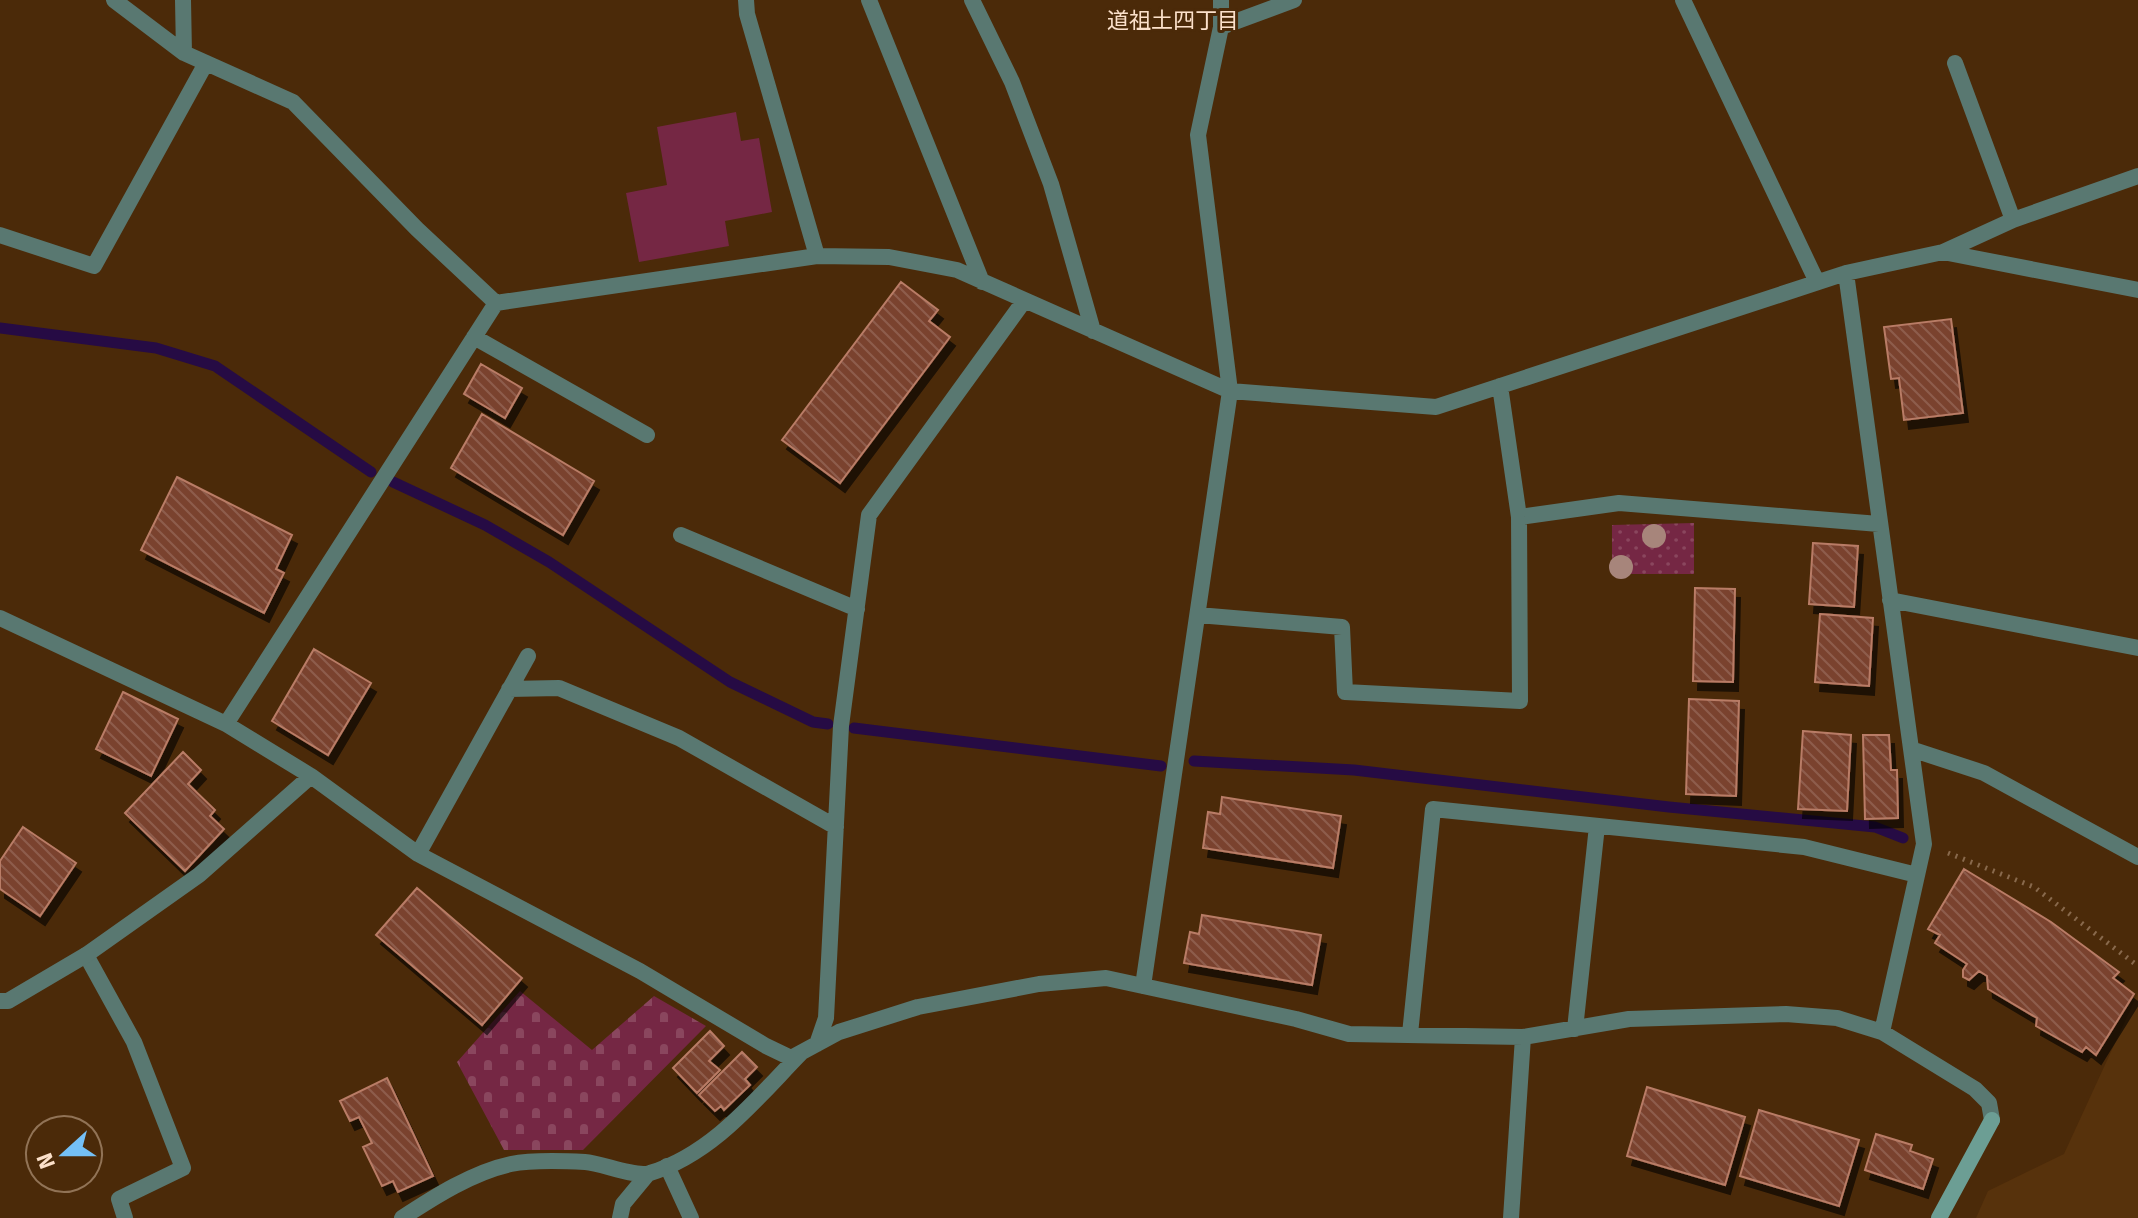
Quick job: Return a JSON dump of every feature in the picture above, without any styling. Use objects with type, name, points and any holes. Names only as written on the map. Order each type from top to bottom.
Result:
[{"type":"street","points":[[114,0],[184,53],[293,102],[417,229],[496,303]]},
{"type":"street","points":[[183,0],[184,53]]},
{"type":"street","points":[[746,0],[747,14],[817,256]]},
{"type":"street","points":[[869,0],[982,282]]},
{"type":"street","points":[[972,0],[1012,82],[1051,184],[1093,331]]},
{"type":"street","points":[[1143,986],[1230,391],[1198,135],[1221,27],[1221,0]]},
{"type":"street","points":[[1221,27],[1294,0]]},
{"type":"street","points":[[1683,0],[1817,282]]},
{"type":"street","points":[[0,235],[94,266],[206,63]]},
{"type":"street","points":[[1955,63],[2013,220]]},
{"type":"street","points":[[226,724],[496,303],[817,256],[889,257],[957,270],[1230,391],[1436,407],[1846,273],[1943,252],[2013,220],[2138,176]]},
{"type":"street","points":[[1943,252],[2138,290]]},
{"type":"street","points":[[1846,273],[1924,844],[1882,1032]]},
{"type":"street","points":[[817,1044],[826,1018],[841,726],[869,515],[1024,301]]},
{"type":"street","points":[[474,337],[647,435]]},
{"type":"street","points":[[1198,615],[1342,627],[1345,692],[1520,701],[1519,517],[1500,386]]},
{"type":"street","points":[[1519,517],[1619,503],[1879,524]]},
{"type":"street","points":[[681,535],[857,609]]},
{"type":"street","points":[[1890,600],[2138,648]]},
{"type":"street","points":[[0,618],[226,724],[311,776],[418,854],[640,971],[791,1058],[839,1032],[918,1007],[1039,984],[1106,978],[1296,1019],[1349,1034],[1523,1037],[1629,1019],[1786,1014],[1837,1018],[1882,1032],[1975,1089],[1989,1103],[1992,1120],[1939,1218]]},
{"type":"street","points":[[418,854],[528,656]]},
{"type":"street","points":[[509,689],[559,688],[679,738],[836,827]]},
{"type":"street","points":[[1911,749],[1984,773],[2138,857]]},
{"type":"street","points":[[0,1001],[8,1001],[86,955],[199,875],[311,776]]},
{"type":"street","points":[[1410,1034],[1433,809],[1804,847],[1917,875]]},
{"type":"street","points":[[1575,1029],[1597,826]]},
{"type":"street","points":[[86,955],[134,1042],[183,1168],[119,1199],[125,1218]]},
{"type":"street","points":[[1511,1218],[1523,1037]]},
{"type":"street","points":[[620,1218],[623,1204],[647,1175],[723,1133],[801,1052]]},
{"type":"street","points":[[402,1218],[480,1175],[512,1164],[585,1162],[647,1175]]},
{"type":"street","points":[[667,1166],[691,1218]]},
{"type":"path","points":[[1924,844],[2034,887],[2138,966]]},
{"type":"shaded area","points":[[2138,993],[2138,1218],[1976,1218],[1988,1191],[2064,1154]]},
{"type":"green space","points":[[736,112],[741,141],[759,138],[772,212],[725,221],[729,246],[639,262],[626,193],[667,185],[657,127]]},
{"type":"green space","points":[[1694,523],[1694,574],[1612,574],[1612,525]]},
{"type":"green space","points":[[520,991],[592,1050],[654,996],[706,1026],[583,1150],[504,1150],[457,1062]]},
{"type":"building","points":[[901,282],[938,310],[929,321],[950,337],[840,483],[782,440]]},
{"type":"building","points":[[1951,319],[1963,413],[1904,420],[1899,378],[1891,379],[1884,327]]},
{"type":"building","points":[[481,364],[522,388],[505,418],[464,394]]},
{"type":"building","points":[[482,414],[594,481],[563,535],[451,468]]},
{"type":"building","points":[[177,477],[292,535],[276,569],[284,573],[264,613],[141,550]]},
{"type":"building","points":[[1813,543],[1858,546],[1854,607],[1809,604]]},
{"type":"building","points":[[1695,588],[1735,589],[1733,682],[1693,681]]},
{"type":"building","points":[[1820,614],[1873,618],[1869,686],[1815,682]]},
{"type":"building","points":[[314,649],[371,683],[328,755],[272,721]]},
{"type":"building","points":[[123,692],[178,719],[151,776],[96,749]]},
{"type":"building","points":[[1689,699],[1739,701],[1736,796],[1686,794]]},
{"type":"building","points":[[1803,731],[1851,735],[1847,811],[1798,809]]},
{"type":"building","points":[[1863,735],[1889,735],[1891,770],[1897,770],[1898,818],[1865,819]]},
{"type":"building","points":[[183,752],[201,770],[188,784],[215,810],[210,816],[224,829],[185,871],[125,813]]},
{"type":"building","points":[[1222,797],[1341,816],[1333,868],[1203,848],[1208,812],[1220,814]]},
{"type":"building","points":[[23,827],[76,863],[40,916],[0,889],[0,861]]},
{"type":"building","points":[[1964,869],[2051,922],[2119,972],[2113,978],[2134,994],[2096,1055],[2086,1047],[2082,1052],[2036,1026],[2037,1018],[1988,989],[1987,976],[1979,971],[1969,980],[1963,977],[1967,964],[1935,943],[1940,935],[1928,929]]},
{"type":"building","points":[[417,888],[522,978],[482,1025],[376,935]]},
{"type":"building","points":[[1202,915],[1321,935],[1312,985],[1184,963],[1190,932],[1199,934]]},
{"type":"building","points":[[710,1031],[724,1046],[709,1061],[720,1070],[697,1093],[673,1068]]},
{"type":"building","points":[[742,1052],[757,1067],[745,1079],[750,1085],[724,1110],[721,1106],[715,1111],[699,1095]]},
{"type":"building","points":[[387,1078],[433,1176],[398,1192],[393,1181],[382,1186],[363,1147],[372,1143],[359,1117],[350,1121],[340,1101]]},
{"type":"building","points":[[1647,1087],[1745,1117],[1725,1185],[1627,1156]]},
{"type":"building","points":[[1759,1110],[1859,1140],[1839,1206],[1740,1176]]},
{"type":"building","points":[[1876,1134],[1912,1145],[1910,1151],[1933,1159],[1923,1189],[1865,1170]]},
{"type":"waterway","points":[[0,328],[156,348],[215,366],[371,472]]},
{"type":"waterway","points":[[393,482],[485,525],[549,562],[730,682],[813,722],[828,724]]},
{"type":"waterway","points":[[854,728],[1161,766]]},
{"type":"waterway","points":[[1194,761],[1354,770],[1669,807],[1875,827],[1903,838]]},
{"type":"district","name":"道祖土四丁目","points":[[1173,20]]}]
